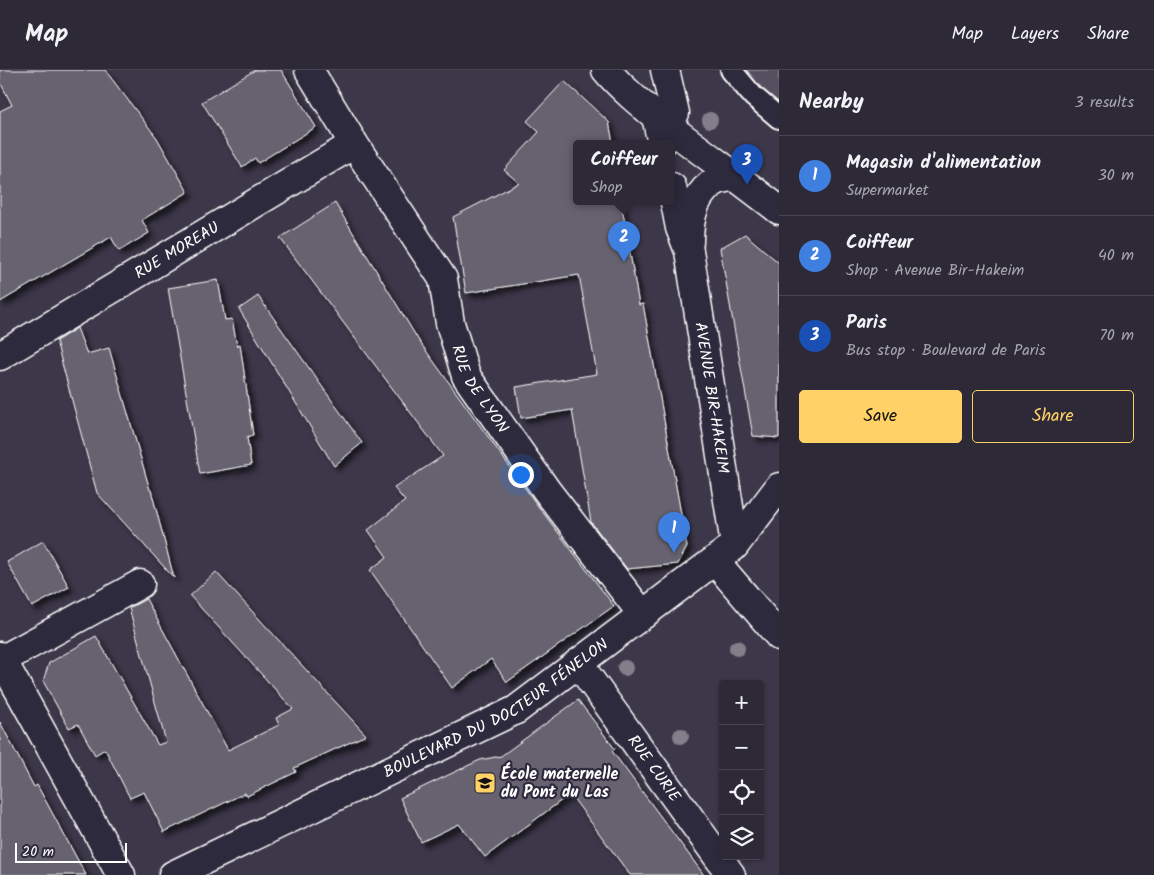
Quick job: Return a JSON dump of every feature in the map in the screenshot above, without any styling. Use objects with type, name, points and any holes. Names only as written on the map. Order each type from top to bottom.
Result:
[{"type":"street","name":"RUE DE LYON","points":[[309,70],[354,144],[443,279],[450,324],[466,376],[548,491],[643,615]]},
{"type":"street","points":[[606,70],[620,87],[666,115]]},
{"type":"street","points":[[620,70],[666,115],[699,151],[779,210]]},
{"type":"street","points":[[662,140],[666,115],[665,70]]},
{"type":"street","name":"RUE MOREAU","points":[[0,356],[354,144]]},
{"type":"street","name":"AVENUE BIR-HAKEIM","points":[[725,553],[689,252],[693,209],[702,191],[717,180],[735,176]]},
{"type":"street","name":"AVENUE BIR-HAKEIM","points":[[675,202],[680,228],[689,252]]},
{"type":"street","name":"BOULEVARD DU DOCTEUR FÉNELON","points":[[173,875],[516,710],[725,553],[779,487]]},
{"type":"street","points":[[725,553],[779,636]]},
{"type":"street","points":[[121,875],[1,659],[140,584]]},
{"type":"street","name":"RUE CURIE","points":[[578,663],[731,875]]},
{"type":"lane","points":[[731,70],[753,96],[779,118]]},
{"type":"shaded area","points":[[743,70],[779,70],[779,108],[761,92]]},
{"type":"building","points":[[0,70],[105,70],[157,138],[188,192],[142,220],[149,233],[119,251],[111,237],[0,302],[0,111],[12,105],[0,82]]},
{"type":"building","points":[[255,70],[281,70],[316,127],[258,163],[255,158],[242,167],[202,102]]},
{"type":"building","points":[[564,81],[609,122],[612,140],[573,140],[573,205],[622,205],[639,305],[643,304],[687,547],[678,564],[627,569],[591,522],[572,410],[521,418],[516,387],[597,374],[579,275],[466,293],[453,217],[519,183],[504,170],[539,132],[527,121]]},
{"type":"building","points":[[335,203],[419,341],[535,502],[614,606],[507,682],[491,659],[452,688],[370,570],[387,557],[368,530],[405,501],[394,488],[443,456],[280,238]]},
{"type":"building","points":[[745,234],[779,263],[779,438],[753,436],[720,248]]},
{"type":"building","points":[[218,280],[225,320],[232,319],[237,346],[240,344],[253,435],[247,437],[251,465],[200,474],[168,288]]},
{"type":"building","points":[[258,296],[362,443],[334,466],[239,309]]},
{"type":"building","points":[[77,328],[87,354],[109,348],[151,490],[174,578],[97,493],[56,341]]},
{"type":"building","points":[[43,541],[69,587],[32,607],[7,562]]},
{"type":"building","points":[[216,572],[366,735],[294,768],[296,772],[247,796],[245,793],[164,832],[144,792],[130,798],[105,749],[95,755],[78,724],[69,728],[43,681],[49,663],[96,636],[158,745],[166,742],[129,608],[146,599],[228,750],[279,725],[276,718],[293,709],[190,596]]},
{"type":"building","points":[[578,700],[615,749],[612,751],[704,875],[630,875],[570,794],[485,857],[459,824],[421,842],[400,798],[480,760],[501,756]]},
{"type":"building","points":[[0,722],[34,787],[37,785],[86,875],[0,875]]},
{"type":"place","name":"Paris","points":[[747,185]]},
{"type":"place","name":"Coiffeur","points":[[624,262]]},
{"type":"place","name":"Magasin d'alimentation","points":[[674,553]]},
{"type":"place","name":"École maternelle du Pont du Las","points":[[485,783]]}]
